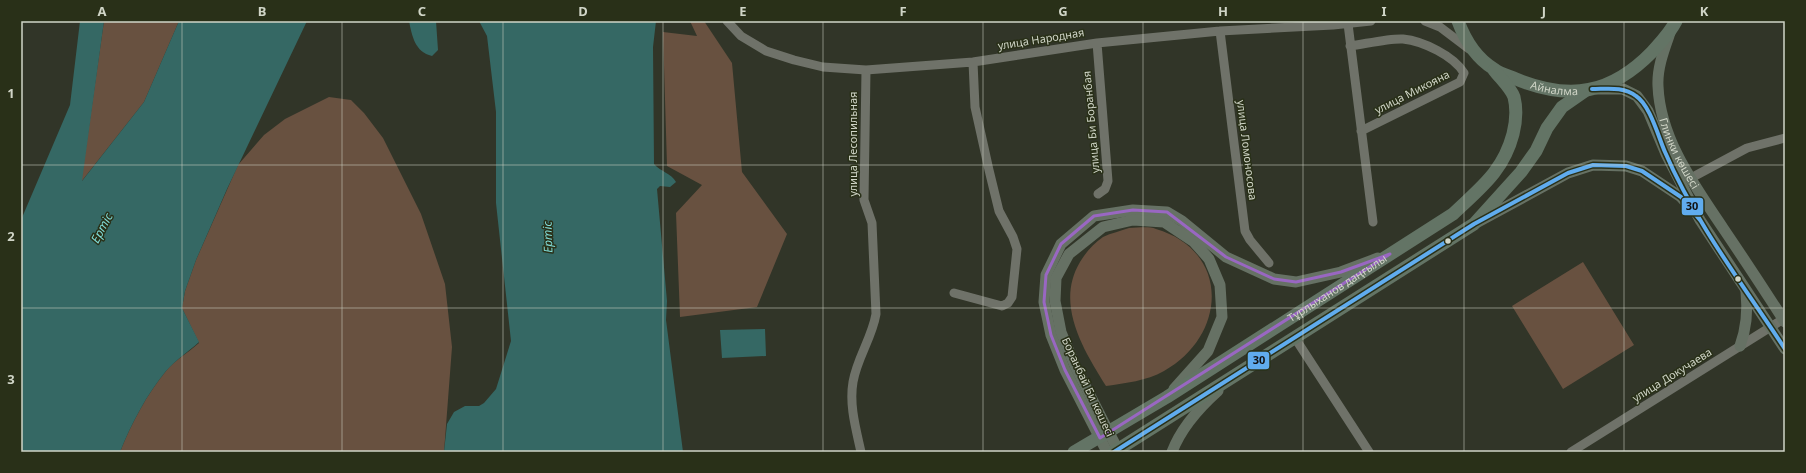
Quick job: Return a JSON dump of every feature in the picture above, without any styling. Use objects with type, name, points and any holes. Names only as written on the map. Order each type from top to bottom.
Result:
[{"type":"highway","name":"Айналма","points":[[1458,21],[1475,54],[1494,70],[1534,86],[1555,92],[1589,90],[1618,79],[1632,71],[1673,27]]},
{"type":"highway","name":"Тұрлыханов даңғылы","points":[[1080,449],[1167,397],[1453,214],[1489,179],[1503,162],[1516,121],[1514,97],[1494,70]]},
{"type":"highway","name":"Тұрлыханов даңғылы","points":[[1119,450],[1474,224],[1521,172],[1536,151],[1547,128],[1562,107],[1589,90]]},
{"type":"main road","name":"Глинки көшесі","points":[[1673,27],[1661,58],[1658,85],[1662,114],[1675,149],[1690,178],[1784,320]]},
{"type":"main road","name":"Глинки көшесі","points":[[1589,90],[1623,89],[1637,96],[1648,111],[1666,154],[1700,220],[1785,348]]},
{"type":"main road","points":[[1474,224],[1568,173],[1593,166],[1626,166],[1652,176],[1681,197],[1700,220]]},
{"type":"main road","name":"Боранбай Би көшесі","points":[[1107,452],[1065,370],[1051,335],[1044,302],[1046,275],[1061,244],[1094,216],[1133,210],[1167,212],[1180,226]]},
{"type":"main road","name":"Боранбай Би көшесі","points":[[1119,450],[1075,366],[1061,332],[1055,301],[1056,278],[1069,254],[1103,227],[1133,220],[1164,222],[1180,226]]},
{"type":"main road","points":[[1180,226],[1226,257],[1274,279],[1296,282],[1341,272],[1390,254]]},
{"type":"main road","points":[[1167,397],[1208,351],[1222,317],[1220,285],[1209,259],[1180,226]]},
{"type":"main road","points":[[1740,346],[1746,332],[1748,319],[1745,288]]},
{"type":"main road","points":[[1172,452],[1187,424],[1205,402],[1238,373]]},
{"type":"street","name":"улица Народная","points":[[727,21],[741,36],[766,51],[823,67],[866,70],[974,62],[1097,43],[1220,31],[1348,24],[1371,21]]},
{"type":"street","points":[[1425,21],[1440,27],[1455,37],[1475,54]]},
{"type":"street","points":[[1348,24],[1374,222]]},
{"type":"street","name":"улица Ломоносова","points":[[1220,31],[1245,231],[1250,240],[1270,263]]},
{"type":"street","name":"улица Микояна","points":[[1350,46],[1402,39],[1422,44],[1451,58],[1460,65],[1464,73],[1460,82],[1361,131]]},
{"type":"street","name":"улица Би Боранбая","points":[[1097,43],[1108,181],[1105,189],[1098,194]]},
{"type":"street","points":[[954,293],[1002,306],[1008,303],[1012,297],[1017,249],[999,211],[992,184],[975,107],[974,62]]},
{"type":"street","name":"улица Лесопильная","points":[[861,452],[851,402],[853,381],[874,327],[876,314],[872,223],[864,200],[866,70]]},
{"type":"street","points":[[1690,178],[1747,148],[1785,138]]},
{"type":"street","name":"улица Докучаева","points":[[1571,452],[1771,326],[1784,320]]},
{"type":"street","points":[[1295,338],[1369,452]]},
{"type":"highlighted area","points":[[1133,210],[1167,212],[1226,257],[1274,279],[1296,282],[1341,272],[1390,254],[1100,438],[1065,370],[1051,335],[1044,302],[1046,275],[1061,244],[1094,216]]},
{"type":"shaded area","points":[[104,21],[179,21],[144,102],[81,182]]},
{"type":"shaded area","points":[[690,21],[704,21],[732,63],[742,172],[787,234],[757,307],[680,317],[676,213],[702,185],[667,166],[663,32],[697,36]]},
{"type":"shaded area","points":[[329,97],[351,100],[364,113],[383,138],[421,214],[445,284],[452,347],[444,452],[120,452],[129,431],[152,389],[174,363],[199,343],[182,308],[185,291],[196,260],[238,165],[264,135],[285,119]]},
{"type":"shaded area","points":[[1146,227],[1156,229],[1180,240],[1198,256],[1208,274],[1212,295],[1209,316],[1200,337],[1185,356],[1164,371],[1128,383],[1106,386],[1081,342],[1071,310],[1070,294],[1073,278],[1080,262],[1090,248],[1103,237],[1129,228]]},
{"type":"shaded area","points":[[1583,262],[1634,345],[1563,389],[1512,306]]},
{"type":"water","name":"Ертіс","points":[[80,21],[104,21],[82,181],[144,102],[179,21],[307,21],[227,189],[196,260],[185,291],[182,308],[199,342],[166,371],[152,389],[129,431],[120,452],[21,452],[21,220],[70,105]]},
{"type":"water","points":[[409,21],[436,21],[438,50],[432,56],[422,51],[415,43]]},
{"type":"water","name":"Ертіс","points":[[479,21],[656,21],[653,47],[654,164],[676,182],[670,187],[660,186],[657,189],[667,301],[666,320],[683,452],[444,452],[447,424],[454,412],[465,406],[479,406],[484,403],[496,389],[511,341],[496,203],[496,112],[487,36]]},
{"type":"water","points":[[765,329],[766,356],[722,358],[720,330]]},
{"type":"transit line","name":"30","points":[[1592,89],[1620,89],[1631,93],[1641,100],[1653,121],[1665,152],[1690,203],[1720,253],[1785,349]]},
{"type":"transit line","name":"30","points":[[1114,452],[1474,224],[1568,173],[1593,165],[1626,166],[1642,171],[1681,197],[1700,220]]}]
